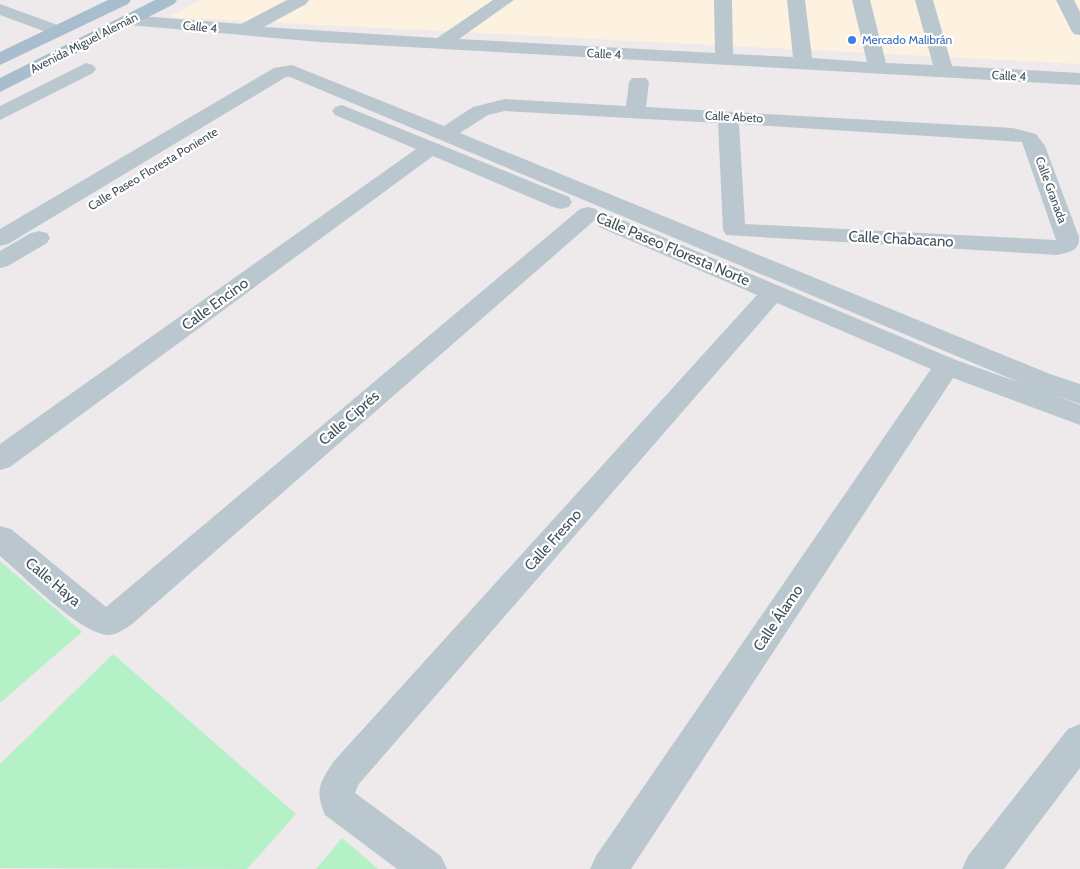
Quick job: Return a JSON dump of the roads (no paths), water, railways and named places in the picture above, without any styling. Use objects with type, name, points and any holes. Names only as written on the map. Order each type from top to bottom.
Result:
[{"type":"main road","name":"Avenida Miguel Alemán","points":[[0,59],[122,0]]},
{"type":"main road","points":[[57,31],[84,30],[129,20],[149,0]]},
{"type":"main road","name":"Avenida Miguel Alemán","points":[[0,86],[168,0]]},
{"type":"street","points":[[0,8],[15,0]]},
{"type":"street","points":[[217,28],[271,0]]},
{"type":"street","points":[[242,31],[300,0]]},
{"type":"street","points":[[440,44],[505,0]]},
{"type":"street","points":[[723,0],[724,61]]},
{"type":"street","points":[[796,0],[803,65]]},
{"type":"street","points":[[861,0],[878,69]]},
{"type":"street","points":[[924,0],[944,72]]},
{"type":"street","points":[[1065,0],[1080,30]]},
{"type":"street","points":[[0,8],[57,31]]},
{"type":"street","name":"Calle 4","points":[[129,20],[242,31],[440,44],[1080,79]]},
{"type":"street","points":[[0,114],[86,69]]},
{"type":"street","name":"Calle Paseo Floresta Norte","points":[[286,78],[438,141],[720,248],[1041,381],[1080,394]]},
{"type":"street","name":"Calle Paseo Floresta Poniente","points":[[0,239],[286,78]]},
{"type":"street","name":"Calle Paseo Floresta Poniente","points":[[0,261],[286,78]]},
{"type":"street","points":[[636,112],[639,82]]},
{"type":"street","name":"Calle Abeto","points":[[438,141],[478,110],[489,106],[505,105],[1013,134],[1029,138]]},
{"type":"street","points":[[720,248],[728,117]]},
{"type":"street","name":"Calle Granada","points":[[1029,138],[1038,155],[1068,237],[1068,244]]},
{"type":"street","name":"Calle Paseo Floresta Norte","points":[[438,141],[588,214],[720,248],[773,292],[948,366],[1080,415]]},
{"type":"street","name":"Calle Encino","points":[[0,459],[438,141]]},
{"type":"street","name":"Calle Ciprés","points":[[109,622],[120,615],[588,214]]},
{"type":"street","name":"Calle Chabacano","points":[[720,248],[1058,248],[1068,244]]},
{"type":"street","name":"Calle Fresno","points":[[428,869],[338,803],[336,789],[346,773],[773,292]]},
{"type":"street","name":"Calle Álamo","points":[[609,869],[948,366]]},
{"type":"street","name":"Calle Haya","points":[[0,538],[97,619],[109,622]]},
{"type":"street","points":[[981,869],[1080,740]]},
{"type":"place","name":"Mercado Malibrán","points":[[852,40]]}]
